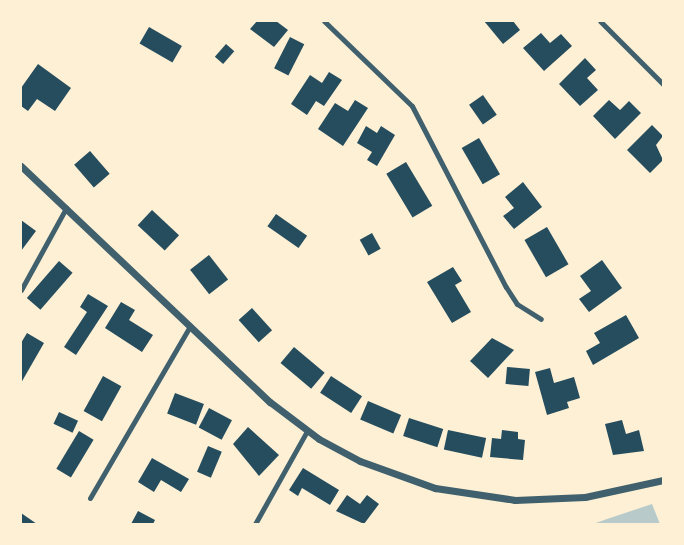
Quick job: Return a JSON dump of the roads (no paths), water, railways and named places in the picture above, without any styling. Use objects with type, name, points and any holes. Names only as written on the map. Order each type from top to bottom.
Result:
[{"type":"street","points":[[324,21],[412,106],[506,287],[517,304],[541,319]]},
{"type":"street","points":[[600,21],[663,84]]},
{"type":"street","points":[[21,166],[190,326],[307,431],[378,469],[472,496],[554,500],[634,488],[663,480]]},
{"type":"street","points":[[21,290],[66,208]]},
{"type":"street","points":[[90,498],[190,326]]},
{"type":"street","points":[[255,524],[307,431]]}]
